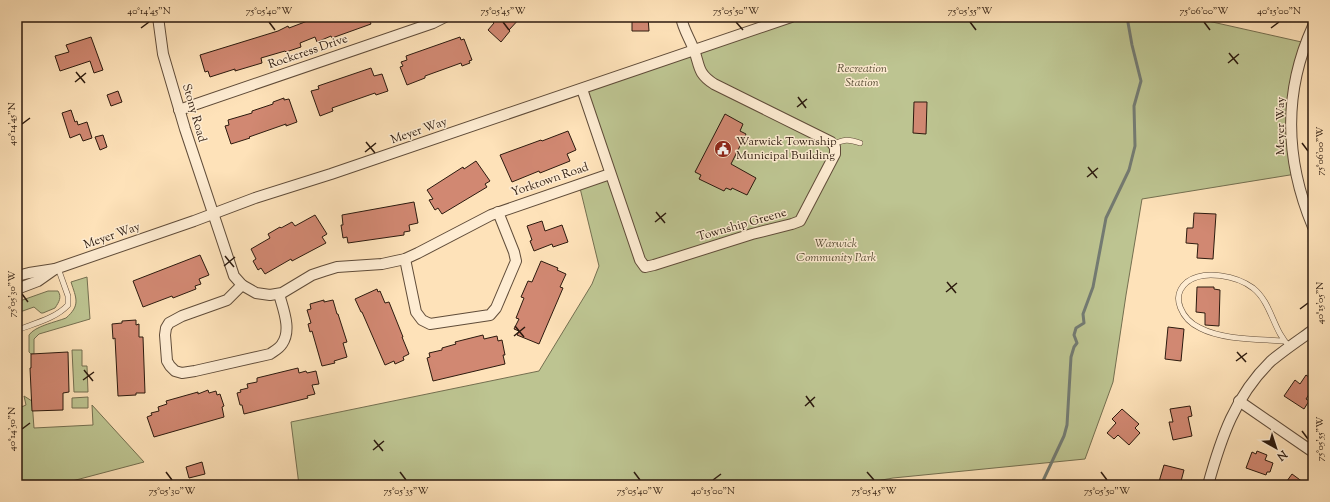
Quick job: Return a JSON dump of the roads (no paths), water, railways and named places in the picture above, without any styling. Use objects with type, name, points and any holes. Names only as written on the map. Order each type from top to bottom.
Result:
[{"type":"street","name":"Stony Road","points":[[158,17],[163,54],[212,214]]},
{"type":"street","name":"Rockcress Drive","points":[[179,110],[433,23],[445,17]]},
{"type":"street","points":[[681,17],[694,50],[698,68],[705,78],[831,142],[833,145]]},
{"type":"street","name":"Meyer Way","points":[[17,276],[57,269],[255,198],[331,174],[791,17]]},
{"type":"street","name":"Meyer Way","points":[[1313,26],[1297,70],[1292,99],[1291,121],[1296,174],[1305,208],[1313,227]]},
{"type":"street","name":"Township Greene","points":[[582,89],[640,260],[645,267],[800,221],[835,154],[835,147],[833,145]]},
{"type":"street","name":"Yorktown Road","points":[[279,294],[312,276],[337,267],[390,262],[405,259],[494,213],[610,174]]},
{"type":"street","points":[[405,259],[416,312],[422,320],[430,324],[490,315],[496,308],[516,261],[514,252],[494,213]]},
{"type":"street","points":[[212,214],[234,276],[242,285],[252,291],[263,295],[279,294],[286,321],[286,334],[283,344],[270,354],[195,371],[182,373],[175,371],[167,361],[165,335],[166,328],[169,324],[182,316],[227,300],[242,285]]},
{"type":"street","name":"Meyer Way","points":[[17,289],[38,281],[57,269]]},
{"type":"street","points":[[1208,485],[1225,431],[1239,402],[1249,386],[1281,353],[1287,344],[1313,330]]},
{"type":"street","points":[[1239,402],[1313,452]]},
{"type":"lane","points":[[833,145],[841,140],[851,140],[860,143]]},
{"type":"lane","points":[[20,329],[55,316],[63,311],[68,305],[68,296],[57,269]]},
{"type":"lane","points":[[1212,276],[1224,276],[1247,284],[1259,294],[1264,301],[1287,344],[1229,336],[1200,329],[1191,323],[1181,311],[1178,304],[1182,288],[1187,282],[1194,278],[1212,276]]},
{"type":"waterway","points":[[1041,485],[1064,436],[1067,425],[1071,357],[1077,343],[1074,335],[1076,328],[1084,323],[1083,314],[1093,287],[1106,218],[1129,170],[1135,146],[1134,106],[1141,81],[1127,17]]},
{"type":"place","name":"Warwick Township Municipal Building","points":[[723,149]]},
{"type":"park label","name":"Recreation Station","points":[[862,76]]},
{"type":"park label","name":"Warwick Community Park","points":[[836,251]]}]
